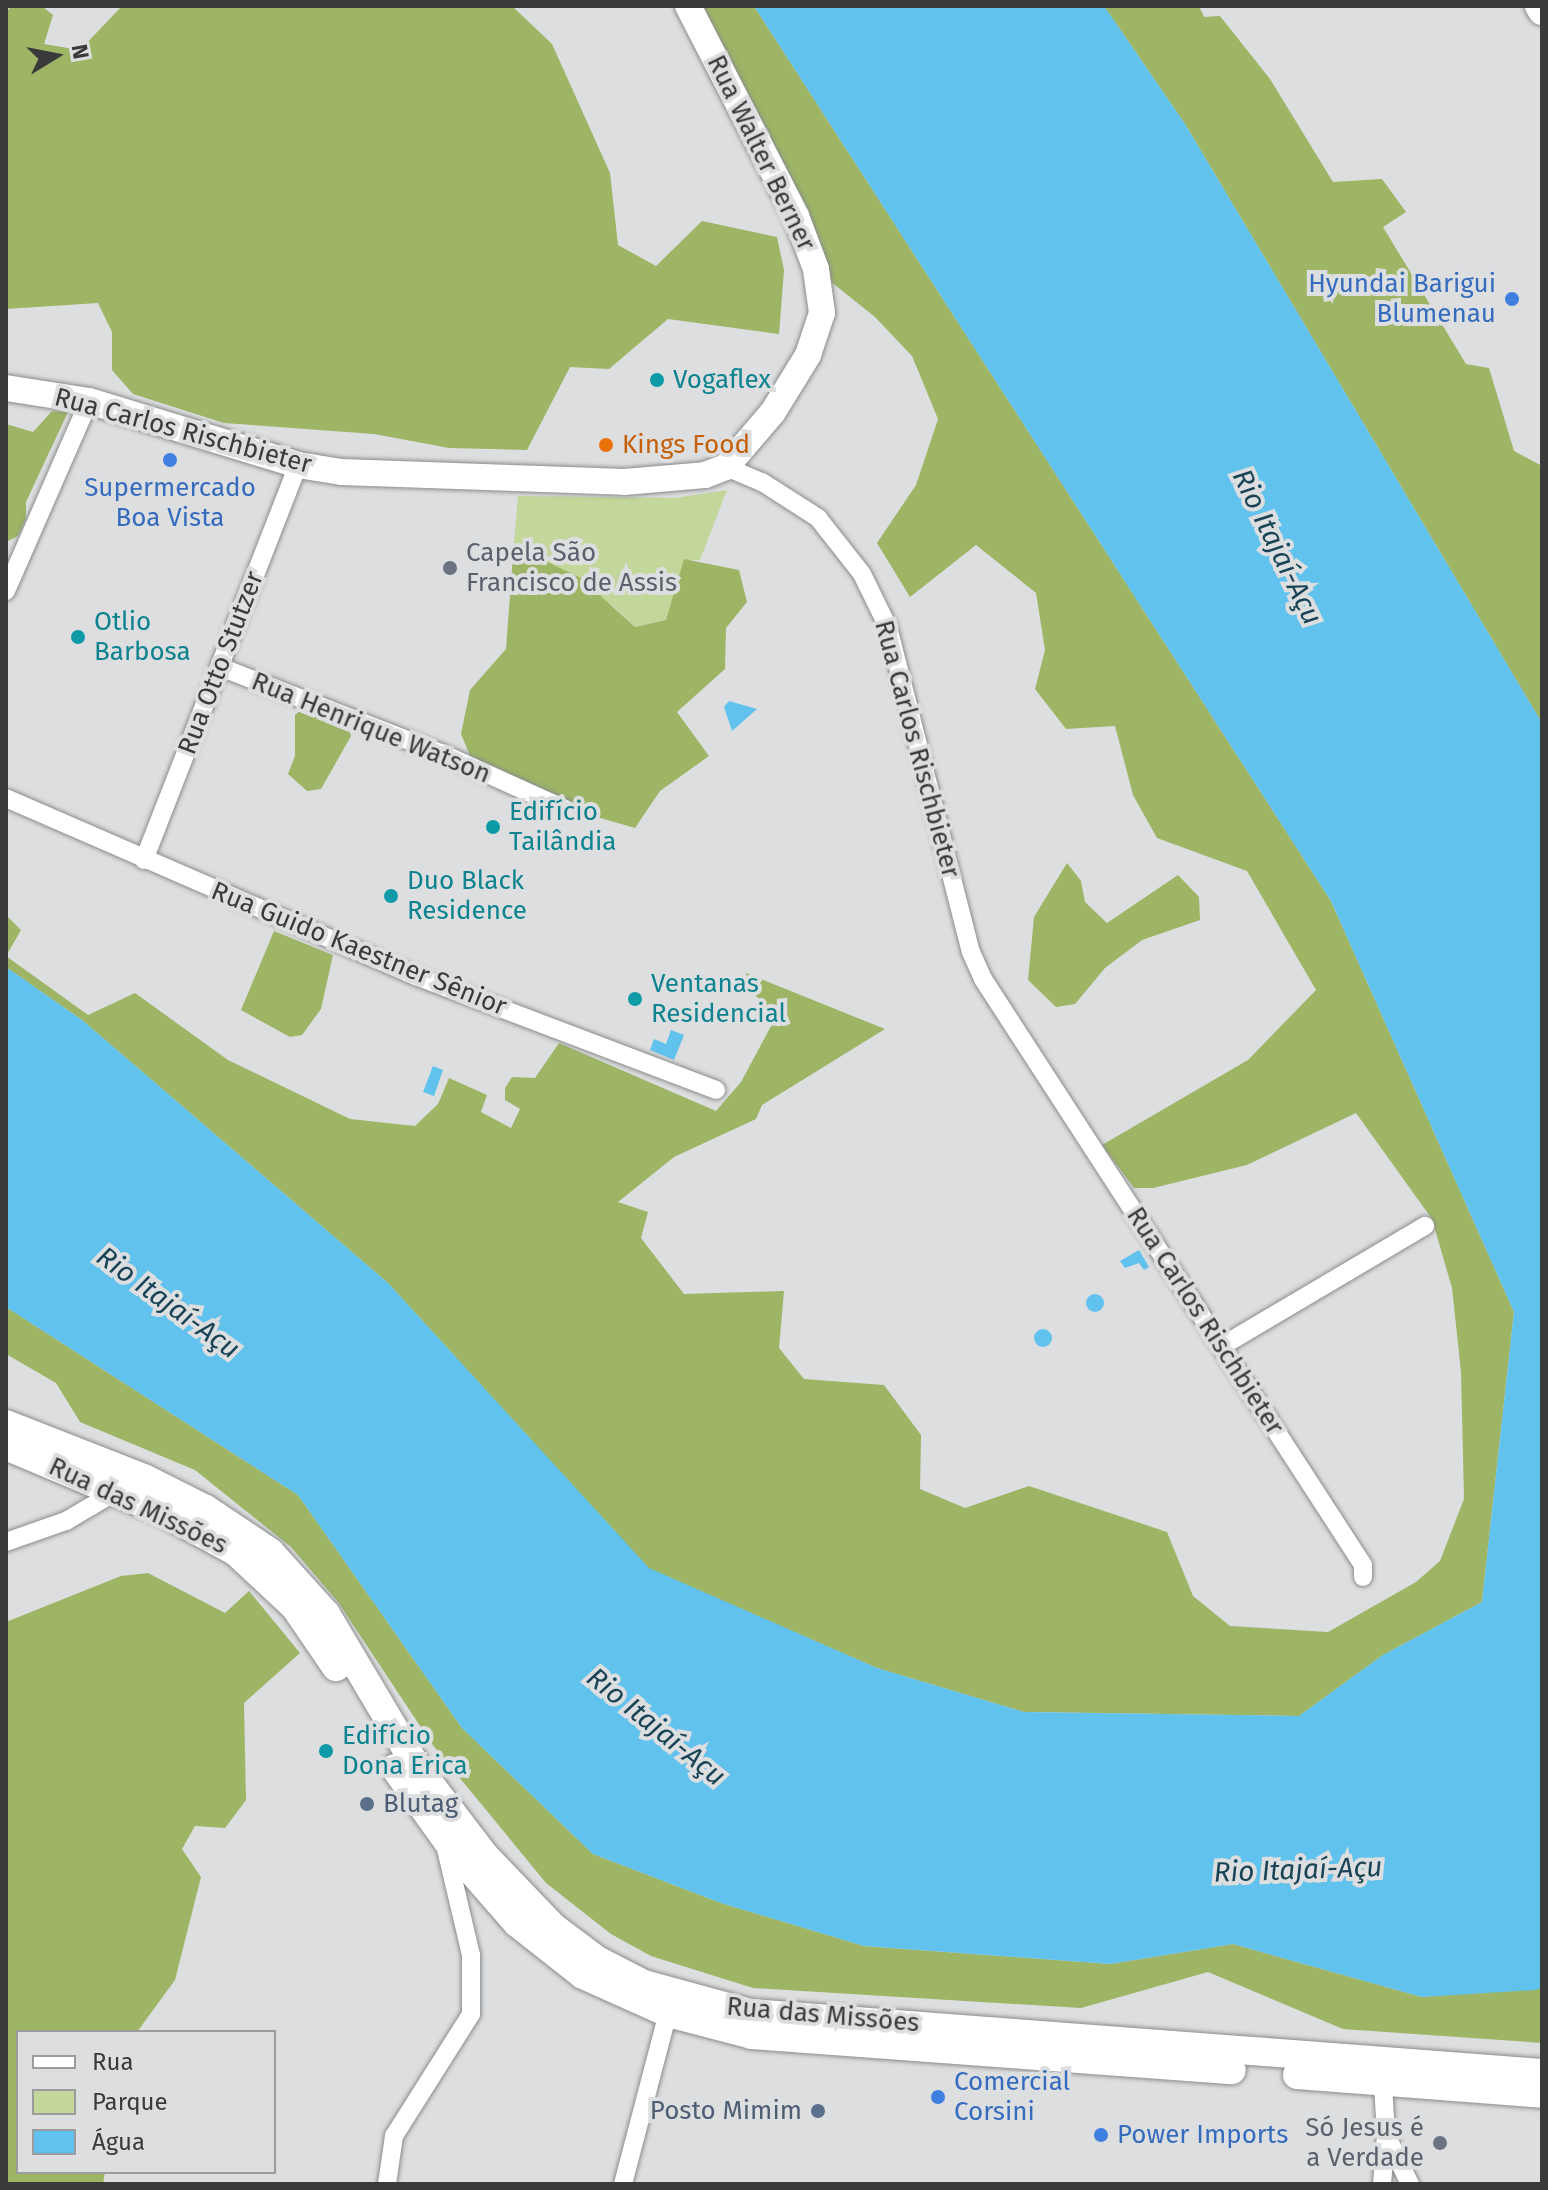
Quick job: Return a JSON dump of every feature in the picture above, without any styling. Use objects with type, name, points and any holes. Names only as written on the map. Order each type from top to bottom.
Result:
[{"type":"main road","name":"Rua das Missões","points":[[6,1424],[144,1478],[206,1509],[270,1552],[326,1614],[417,1767],[485,1856],[553,1927],[597,1960],[644,1984],[750,2013],[1542,2073]]},
{"type":"main road","name":"Rua das Missões","points":[[6,1446],[117,1491],[226,1546],[276,1586],[325,1647],[393,1765],[444,1837],[540,1943],[609,1990],[668,2013],[752,2035],[1542,2094]]},
{"type":"street","name":"Rua Walter Berner","points":[[688,6],[796,216],[816,269],[822,313],[808,355],[773,412],[726,467]]},
{"type":"street","name":"Rua Carlos Rischbieter","points":[[6,388],[89,401],[298,465],[386,475],[624,482],[705,475],[726,467],[762,482],[818,518],[862,574],[888,627],[971,952],[983,979],[1363,1565],[1363,1577]]},
{"type":"street","points":[[6,591],[89,401]]},
{"type":"street","name":"Rua Otto Stutzer","points":[[144,860],[298,465]]},
{"type":"street","name":"Rua Henrique Watson","points":[[220,667],[441,753],[565,809]]},
{"type":"street","name":"Rua Guido Kaestner Sênior","points":[[6,798],[416,976],[716,1090]]},
{"type":"street","points":[[1222,1346],[1425,1226]]},
{"type":"street","points":[[6,1542],[66,1521],[117,1491]]},
{"type":"street","points":[[387,2184],[394,2136],[471,2014],[471,1955],[444,1837]]},
{"type":"street","points":[[623,2184],[668,2013]]},
{"type":"street","points":[[1382,2184],[1386,2135],[1383,2084]]},
{"type":"street","points":[[1386,2135],[1410,2184]]},
{"type":"green space","points":[[11,6],[42,6],[53,15],[44,44],[80,50],[122,6],[512,6],[552,44],[610,173],[618,245],[656,266],[702,221],[777,237],[784,270],[779,334],[668,319],[609,369],[570,367],[527,450],[449,448],[374,434],[224,423],[133,394],[112,370],[112,332],[98,303],[6,309],[6,13]]},
{"type":"green space","points":[[698,6],[754,6],[1331,901],[1514,1312],[1482,1602],[1383,1655],[1299,1716],[1024,1712],[877,1668],[649,1569],[388,1283],[82,1020],[6,967],[6,956],[88,1015],[135,993],[228,1060],[350,1119],[415,1126],[438,1104],[449,1078],[487,1095],[481,1112],[511,1128],[520,1109],[505,1100],[505,1088],[512,1077],[535,1078],[559,1043],[716,1111],[741,1082],[777,1015],[748,989],[746,973],[885,1029],[762,1105],[756,1119],[674,1157],[618,1202],[648,1212],[641,1238],[684,1294],[784,1291],[779,1348],[804,1379],[884,1385],[921,1435],[920,1489],[965,1508],[1029,1486],[1167,1532],[1193,1596],[1230,1626],[1328,1632],[1416,1582],[1440,1561],[1464,1499],[1461,1372],[1452,1288],[1432,1219],[1356,1113],[1247,1165],[1153,1188],[1134,1188],[1102,1145],[1248,1060],[1316,990],[1247,871],[1157,838],[1133,795],[1115,726],[1066,729],[1035,689],[1045,650],[1036,593],[976,545],[910,597],[877,543],[916,485],[938,419],[912,356],[875,317],[821,274],[802,198]]},
{"type":"green space","points":[[1104,6],[1199,6],[1204,17],[1220,16],[1270,79],[1333,182],[1382,179],[1406,212],[1383,227],[1466,364],[1489,368],[1514,451],[1542,466],[1542,723],[1185,124]]},
{"type":"green space","points":[[52,411],[68,412],[26,502],[26,519],[18,536],[6,542],[6,424],[33,432]]},
{"type":"green space","points":[[727,490],[700,560],[684,560],[666,620],[635,627],[613,606],[513,555],[518,496],[675,498]]},
{"type":"green space","points":[[513,555],[541,559],[581,578],[635,627],[666,620],[684,559],[739,570],[747,602],[726,628],[725,669],[677,712],[709,756],[660,791],[635,828],[597,817],[471,758],[461,734],[470,690],[506,649]]},
{"type":"green space","points":[[306,706],[348,726],[351,736],[321,789],[307,791],[288,774],[295,756],[295,715]]},
{"type":"green space","points":[[1067,863],[1081,881],[1085,902],[1107,923],[1178,875],[1199,897],[1200,920],[1142,940],[1105,968],[1075,1004],[1056,1007],[1028,980],[1034,917]]},
{"type":"green space","points":[[6,915],[21,930],[6,956]]},
{"type":"green space","points":[[274,931],[333,955],[321,1009],[302,1035],[290,1037],[241,1010]]},
{"type":"green space","points":[[6,1307],[298,1495],[462,1728],[593,1854],[721,1903],[864,1946],[1110,1964],[1233,1944],[1422,1997],[1542,1987],[1542,2043],[1343,2029],[1208,1972],[1081,2008],[753,1988],[651,1956],[611,1934],[546,1883],[432,1744],[338,1602],[291,1547],[195,1470],[80,1422],[56,1383],[6,1354]]},
{"type":"green space","points":[[148,1573],[225,1613],[249,1591],[300,1653],[244,1703],[246,1800],[225,1828],[195,1826],[182,1849],[201,1877],[175,1980],[138,2030],[16,2030],[16,2174],[105,2174],[103,2184],[6,2184],[6,1622],[121,1576]]},
{"type":"water","name":"Rio Itajaí-Açu","points":[[754,6],[1104,6],[1185,124],[1542,723],[1542,1987],[1536,1990],[1422,1997],[1233,1944],[1110,1964],[864,1946],[721,1903],[593,1854],[462,1728],[298,1495],[6,1307],[6,967],[82,1020],[388,1283],[649,1568],[877,1668],[1024,1712],[1299,1716],[1383,1655],[1482,1602],[1514,1312],[1331,901]]},
{"type":"water","points":[[729,701],[757,709],[732,731],[724,707]]},
{"type":"water","points":[[671,1030],[684,1035],[674,1060],[650,1050],[654,1039],[666,1044]]},
{"type":"water","points":[[433,1066],[443,1070],[434,1096],[423,1092]]},
{"type":"water","points":[[1139,1250],[1149,1267],[1144,1270],[1139,1263],[1125,1268],[1120,1261]]},
{"type":"water","points":[[1091,1294],[1099,1294],[1104,1303],[1102,1310],[1091,1312],[1086,1307],[1086,1299]]},
{"type":"water","points":[[1043,1329],[1052,1338],[1043,1347],[1034,1338]]},
{"type":"place","name":"Hyundai Barigui Blumenau","points":[[1512,299]]},
{"type":"place","name":"Vogaflex","points":[[657,380]]},
{"type":"place","name":"Kings Food","points":[[606,445]]},
{"type":"place","name":"Supermercado Boa Vista","points":[[170,460]]},
{"type":"place","name":"Capela São Francisco de Assis","points":[[450,568]]},
{"type":"place","name":"Otlio Barbosa","points":[[78,637]]},
{"type":"place","name":"Edifício Tailândia","points":[[493,827]]},
{"type":"place","name":"Duo Black Residence","points":[[391,896]]},
{"type":"place","name":"Ventanas Residencial","points":[[635,999]]},
{"type":"place","name":"Edifício Dona Erica","points":[[326,1751]]},
{"type":"place","name":"Blutag","points":[[367,1804]]},
{"type":"place","name":"Comercial Corsini","points":[[938,2097]]},
{"type":"place","name":"Posto Mimim","points":[[818,2111]]},
{"type":"place","name":"Power Imports","points":[[1101,2135]]},
{"type":"place","name":"Só Jesus é a Verdade","points":[[1440,2143]]}]
